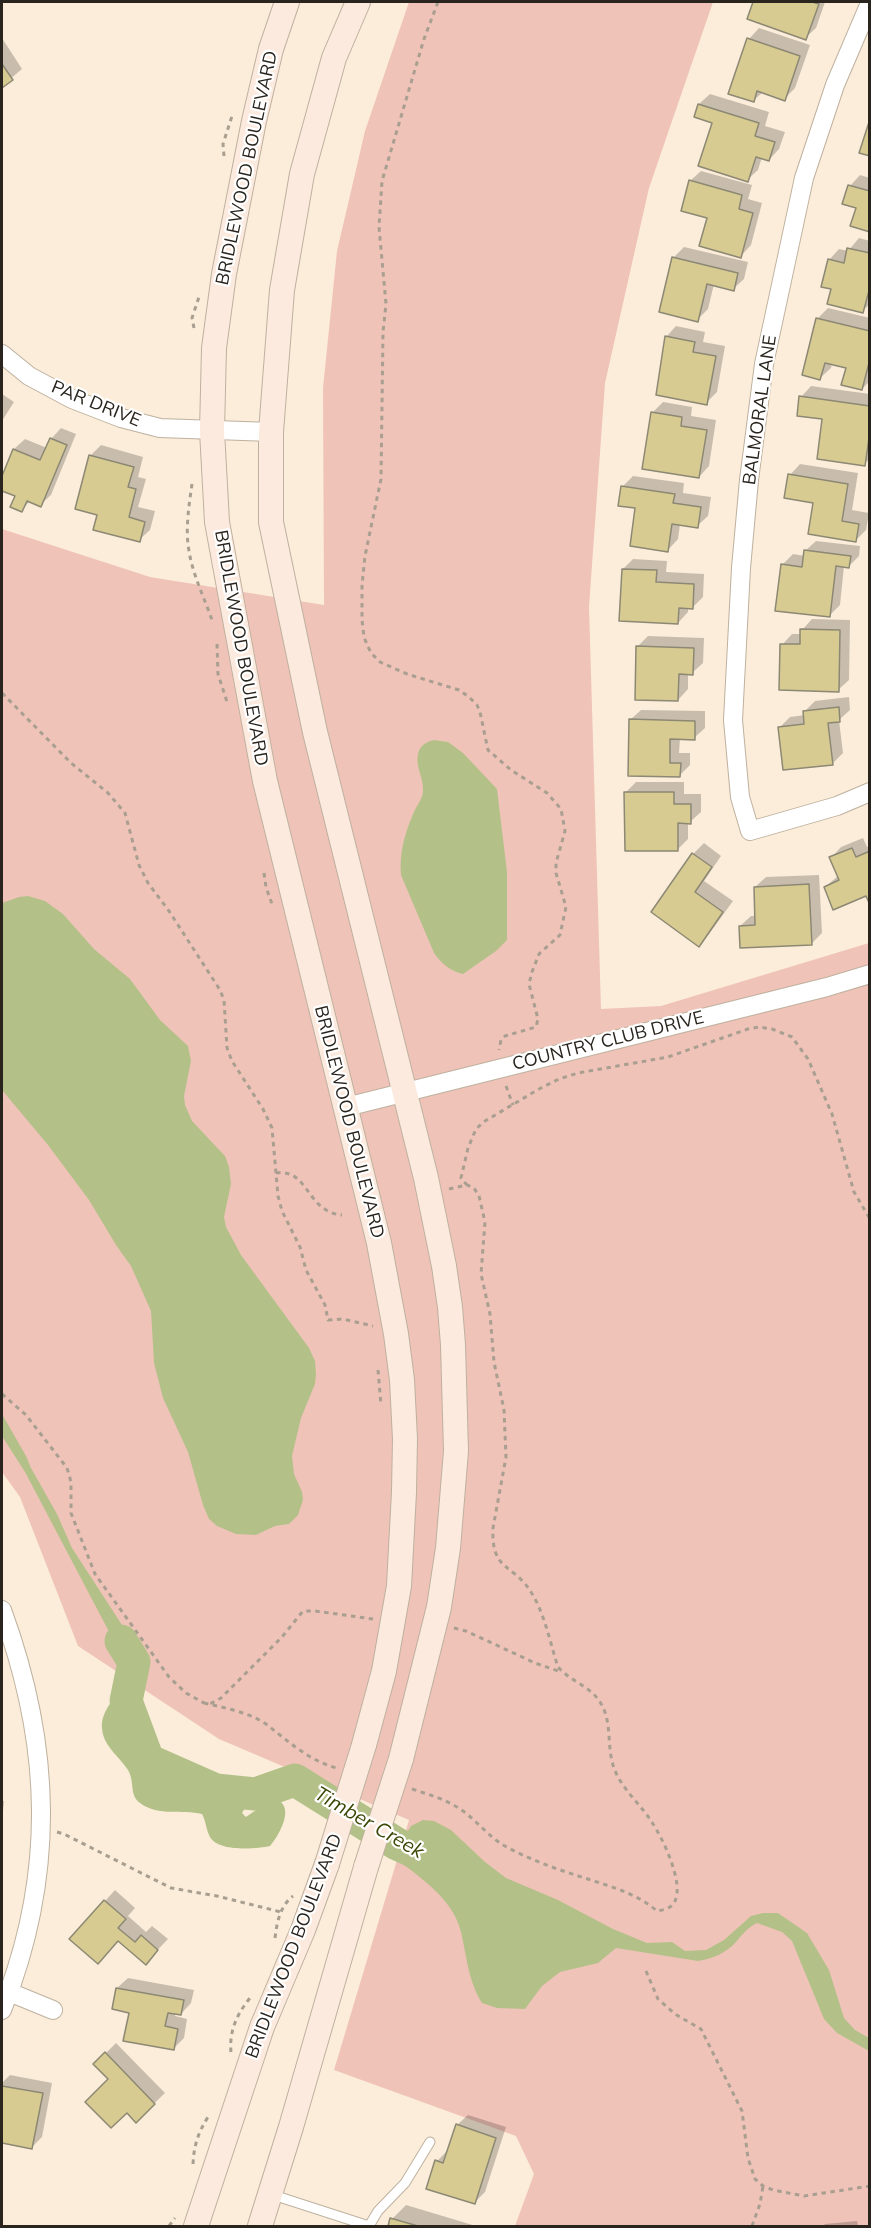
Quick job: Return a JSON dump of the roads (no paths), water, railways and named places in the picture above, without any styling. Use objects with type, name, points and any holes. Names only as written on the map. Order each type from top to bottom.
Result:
[{"type":"main road","name":"BRIDLEWOOD BOULEVARD","points":[[196,2226],[262,2027],[303,1930],[327,1863],[364,1745],[384,1671],[394,1617],[403,1533],[405,1438],[402,1380],[393,1314],[379,1243],[265,781],[217,522],[212,431],[214,348],[224,274],[254,121],[271,49],[287,2]]},
{"type":"main road","name":"BRIDLEWOOD BOULEVARD","points":[[260,2226],[366,1867],[401,1759],[439,1607],[449,1537],[456,1451],[450,1307],[437,1225],[406,1091],[315,732],[271,522],[271,432],[282,290],[302,174],[334,58],[358,2]]},
{"type":"street","name":"BALMORAL LANE","points":[[870,3],[835,85],[804,178],[764,364],[743,546],[733,720],[740,797],[750,831],[837,806],[870,792]]},
{"type":"street","name":"PAR DRIVE","points":[[2,354],[29,376],[72,399],[120,418],[160,428],[271,432]]},
{"type":"street","name":"COUNTRY CLUB DRIVE","points":[[346,1107],[827,987],[870,974]]},
{"type":"street","points":[[2,1610],[29,1699],[37,1746],[41,1800],[34,1897],[24,1945],[2,2010]]},
{"type":"street","points":[[9,1992],[53,2010]]},
{"type":"lane","points":[[270,2194],[369,2226],[378,2211],[405,2183],[430,2142]]},
{"type":"waterway","name":"Timber Creek","points":[[121,1641],[134,1662],[126,1701],[148,1760],[216,1790],[255,1794],[295,1780],[397,1844],[435,1861]]}]
